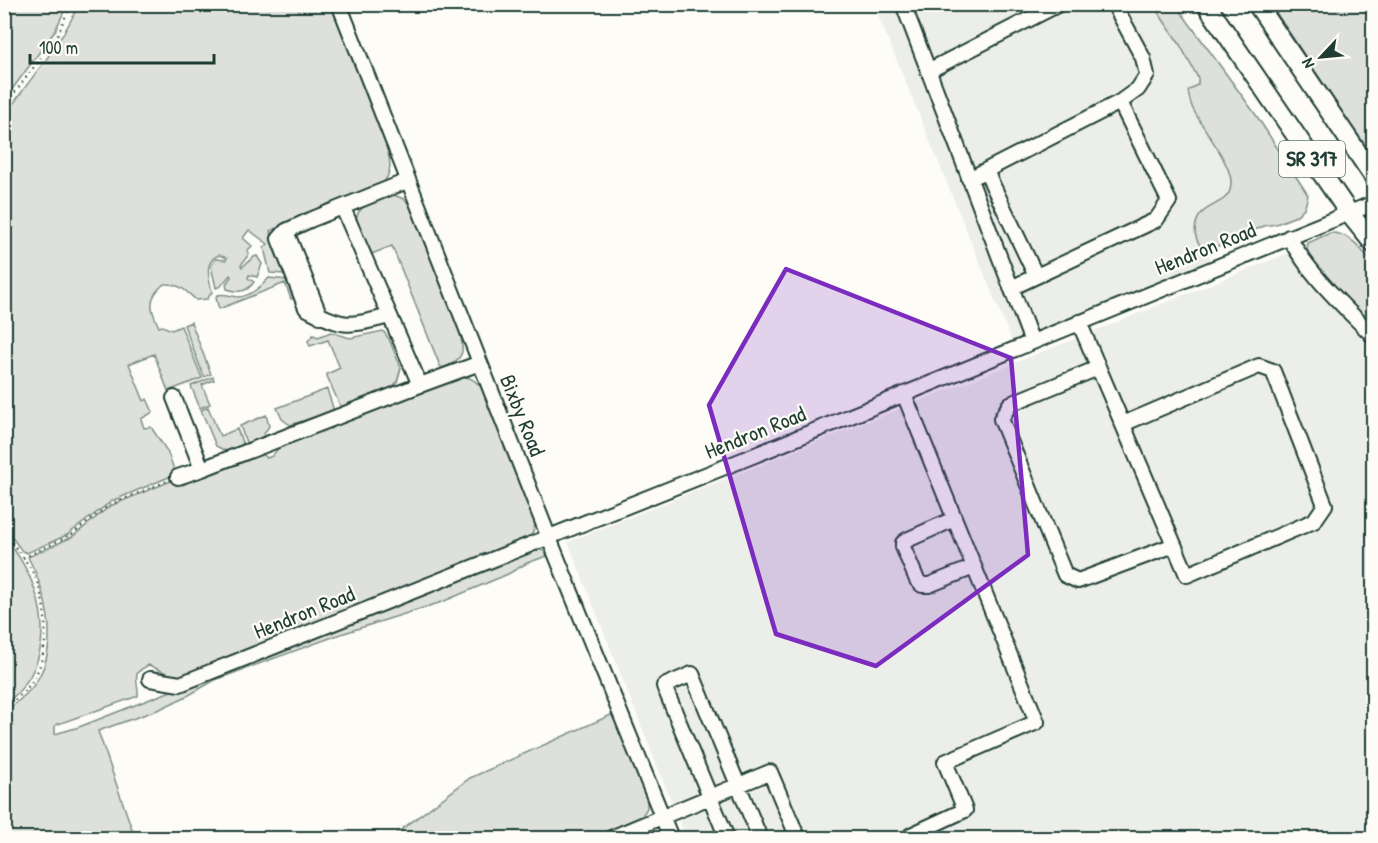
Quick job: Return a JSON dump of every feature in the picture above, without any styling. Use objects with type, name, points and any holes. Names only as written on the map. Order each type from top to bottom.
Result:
[{"type":"main road","name":"SR 317","points":[[1206,4],[1349,213],[1374,244]]},
{"type":"main road","name":"SR 317","points":[[1257,4],[1374,177]]},
{"type":"street","name":"Bixby Road","points":[[339,4],[549,538],[671,838]]},
{"type":"street","points":[[903,4],[1032,342]]},
{"type":"street","points":[[928,71],[1059,4]]},
{"type":"street","points":[[969,179],[1120,102],[1138,89],[1147,75],[1143,58],[1112,4]]},
{"type":"street","points":[[1011,288],[1156,220],[1164,210],[1169,201],[1120,102]]},
{"type":"street","points":[[986,171],[1036,276]]},
{"type":"street","points":[[390,316],[351,325],[331,322],[306,308],[279,239],[286,231],[408,181]]},
{"type":"street","name":"Hendron Road","points":[[150,679],[180,684],[549,538],[1374,203]]},
{"type":"street","points":[[343,208],[420,385]]},
{"type":"street","points":[[1289,237],[1312,273],[1374,337]]},
{"type":"street","points":[[1079,322],[1187,574],[1314,521],[1325,505],[1273,371],[1259,366],[1123,424]]},
{"type":"street","points":[[178,477],[480,363]]},
{"type":"street","points":[[1098,368],[1010,404],[1001,419],[1065,575],[1078,580],[1174,545]]},
{"type":"street","points":[[904,394],[1037,722],[945,762],[965,810],[911,835]]},
{"type":"street","points":[[174,398],[202,469]]},
{"type":"street","points":[[954,519],[907,540],[903,547],[916,579],[922,585],[929,585],[974,567]]},
{"type":"street","points":[[727,838],[664,686],[692,674],[760,838]]},
{"type":"street","points":[[611,838],[770,772],[798,838]]},
{"type":"path","points":[[4,107],[57,36],[72,4]]},
{"type":"path","points":[[23,558],[71,535],[109,505],[178,477]]},
{"type":"path","points":[[4,533],[33,572],[40,591],[44,615],[44,645],[41,662],[32,682],[18,698],[4,708]]},
{"type":"highlighted area","points":[[786,269],[1011,358],[1028,555],[876,666],[776,634],[709,405]]},
{"type":"shaded area","points":[[5,4],[67,5],[55,31],[5,99]]},
{"type":"shaded area","points":[[78,5],[331,5],[386,145],[390,166],[388,176],[381,185],[270,231],[284,274],[270,273],[264,248],[268,244],[249,230],[243,238],[252,246],[247,251],[249,254],[241,265],[242,267],[257,256],[262,264],[257,277],[249,275],[248,278],[254,282],[246,290],[227,289],[226,284],[230,275],[221,286],[216,288],[211,266],[216,259],[226,260],[227,258],[219,255],[209,266],[212,292],[207,299],[196,300],[182,288],[174,285],[164,284],[159,289],[153,299],[152,309],[159,327],[172,330],[181,326],[202,378],[168,391],[154,354],[129,364],[144,401],[147,399],[153,412],[141,419],[144,428],[151,427],[167,451],[176,474],[112,501],[67,535],[27,553],[22,551],[5,528],[4,118],[63,35]]},
{"type":"shaded area","points":[[874,5],[1153,5],[1179,43],[1198,78],[1192,108],[1229,171],[1231,184],[1224,201],[1201,214],[1201,248],[1207,251],[1212,262],[1013,344]]},
{"type":"shaded area","points":[[1153,5],[1176,5],[1256,115],[1308,195],[1305,207],[1296,216],[1264,226],[1207,251],[1199,244],[1195,230],[1197,220],[1204,211],[1228,195],[1230,175],[1222,156],[1191,104],[1188,91],[1198,84],[1198,78],[1179,43]]},
{"type":"shaded area","points":[[1271,5],[1309,5],[1312,8],[1313,5],[1373,5],[1373,159]]},
{"type":"shaded area","points":[[394,195],[409,204],[459,330],[462,354],[456,361],[443,368],[440,366],[392,246],[369,255],[357,226],[358,213],[363,208],[382,198]]},
{"type":"shaded area","points":[[1330,233],[1344,235],[1360,248],[1373,264],[1373,332],[1343,303],[1313,265],[1308,253],[1308,243]]},
{"type":"shaded area","points":[[1306,248],[1307,253],[1373,332],[1373,838],[686,838],[568,542]]},
{"type":"shaded area","points":[[269,278],[287,280],[294,298],[291,299],[285,283],[219,309],[217,295],[238,297],[246,295],[259,288]]},
{"type":"shaded area","points":[[191,322],[211,374],[204,377],[184,325]]},
{"type":"shaded area","points":[[383,331],[389,339],[401,368],[397,382],[390,389],[341,408],[327,376],[340,368],[328,340],[310,346],[308,341],[313,335],[318,337],[331,332],[350,338]]},
{"type":"shaded area","points":[[461,375],[475,381],[485,393],[535,525],[531,538],[180,677],[175,677],[149,665],[137,674],[138,696],[55,725],[55,734],[79,727],[536,548],[544,551],[547,556],[442,602],[341,634],[215,680],[160,709],[98,731],[135,838],[5,838],[4,713],[36,682],[45,663],[48,648],[48,616],[45,600],[28,557],[72,537],[110,506],[178,478],[183,485],[262,453],[267,458],[272,456],[281,445]]},
{"type":"shaded area","points":[[213,377],[214,380],[202,385],[210,404],[200,408],[191,386]]},
{"type":"shaded area","points":[[327,389],[334,411],[290,425],[282,419],[277,408]]},
{"type":"shaded area","points":[[208,407],[220,436],[237,429],[244,447],[227,452],[216,446],[201,410]]},
{"type":"shaded area","points":[[266,415],[269,426],[261,439],[247,445],[240,426]]},
{"type":"shaded area","points":[[5,538],[19,557],[30,578],[38,600],[42,623],[41,645],[35,667],[23,686],[5,704]]},
{"type":"shaded area","points":[[613,714],[647,797],[647,808],[642,816],[591,838],[390,838],[470,778]]}]
